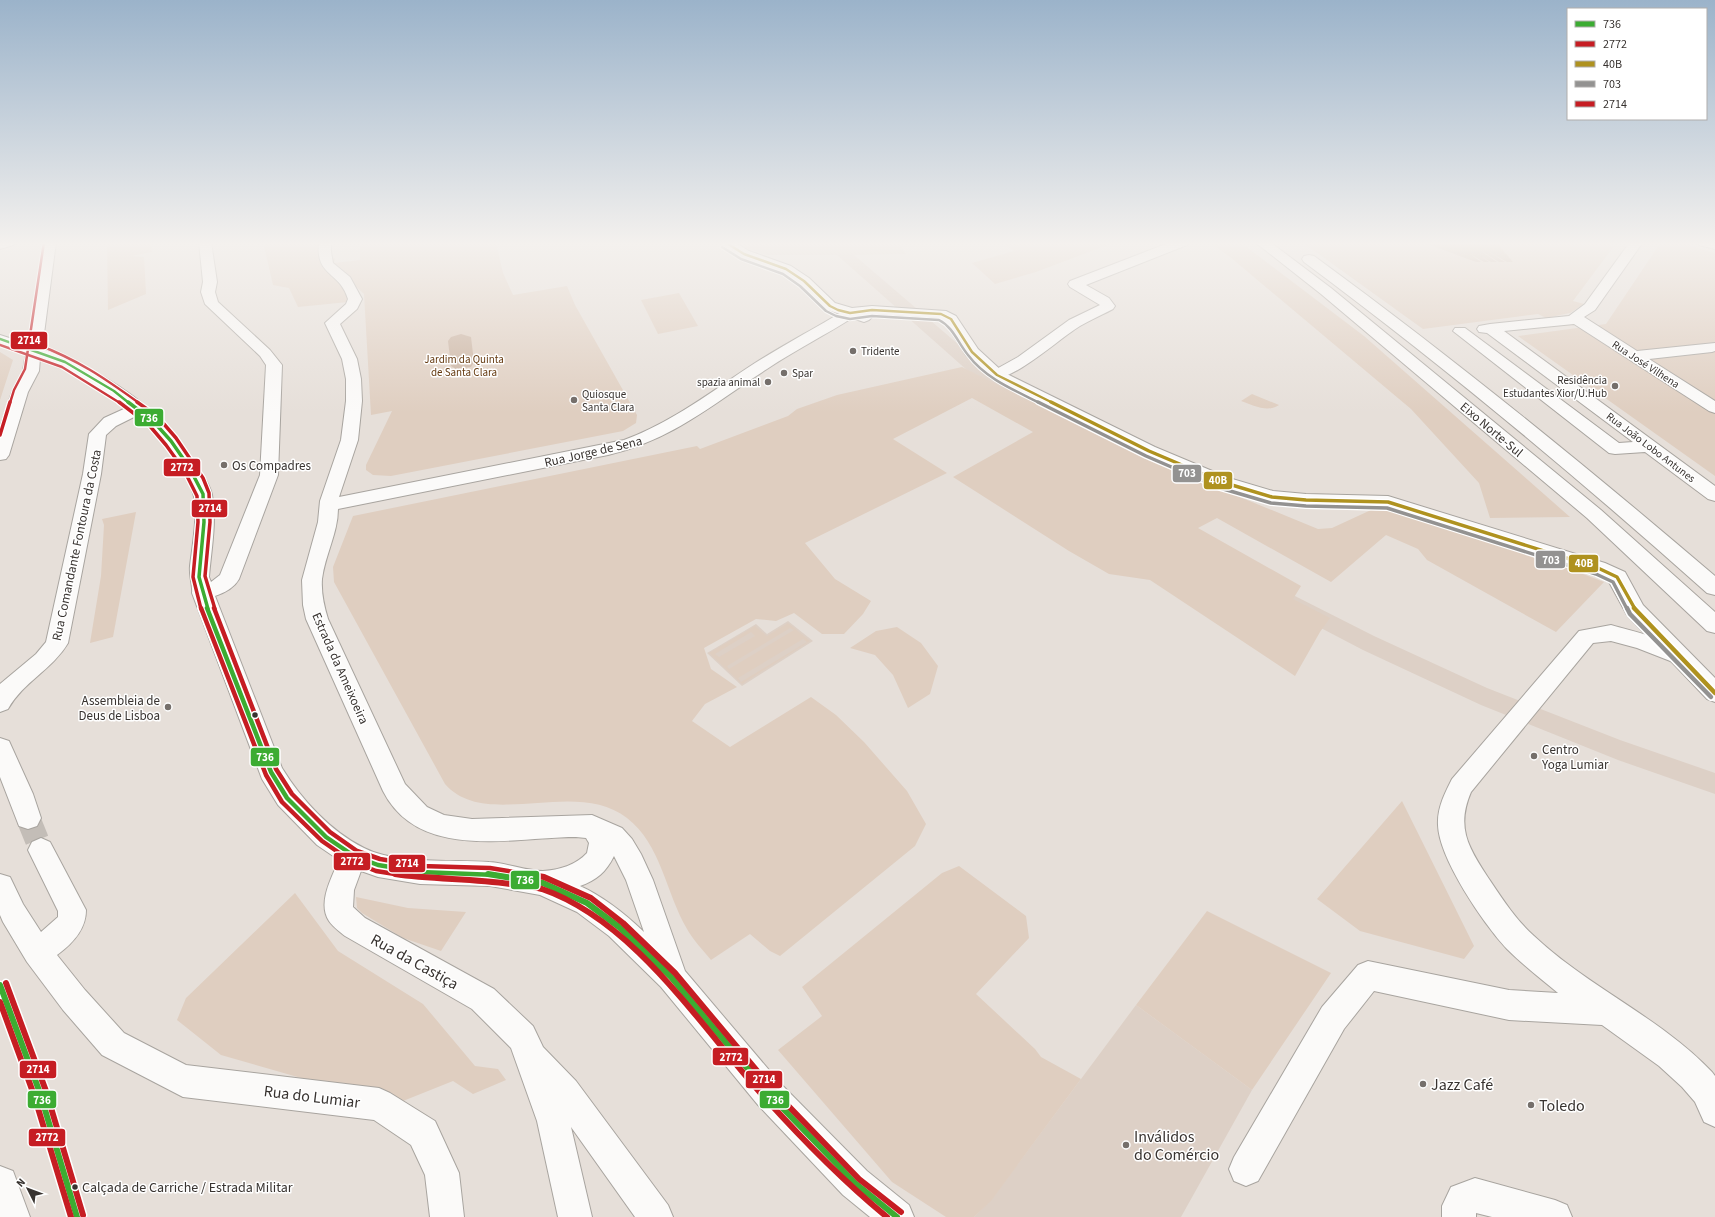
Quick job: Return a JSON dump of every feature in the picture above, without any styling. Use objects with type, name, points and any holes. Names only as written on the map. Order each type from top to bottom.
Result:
[{"type":"main road","points":[[823,299],[830,306],[869,318],[948,322],[972,352],[997,375],[1149,451],[1222,482],[1272,497],[1306,500],[1388,502],[1493,536],[1585,563],[1617,577],[1715,674]]},
{"type":"main road","name":"Eixo Norte-Sul","points":[[1335,299],[1594,514],[1715,625]]},
{"type":"main road","name":"Eixo Norte-Sul","points":[[1362,299],[1566,459],[1628,511],[1715,588]]},
{"type":"main road","points":[[1617,577],[1635,610],[1715,693]]},
{"type":"main road","points":[[0,1184],[12,1217]]},
{"type":"street","points":[[0,455],[20,392],[31,371],[42,299]]},
{"type":"street","points":[[202,593],[215,589],[229,579],[269,475],[274,365],[265,353],[212,304],[210,299]]},
{"type":"street","name":"Estrada da Ameixoeira","points":[[354,299],[355,301],[352,306],[332,323],[333,328],[347,351],[352,373],[354,404],[347,450],[328,505],[328,521],[312,576],[311,598],[314,608],[396,791],[404,803],[415,813],[428,821],[461,830],[592,826],[612,834],[628,855],[650,909],[671,977]]},
{"type":"street","points":[[997,375],[1023,360],[1074,323],[1108,306],[1099,299]]},
{"type":"street","points":[[1596,299],[1590,307],[1576,316],[1577,319],[1460,331],[1615,449],[1649,446]]},
{"type":"street","name":"Rua Jorge de Sena","points":[[328,505],[614,448],[644,440],[669,428],[759,367],[850,313]]},
{"type":"street","name":"Rua José Vilhena","points":[[1577,319],[1715,408]]},
{"type":"street","name":"Rua João Lobo Antunes","points":[[1490,328],[1715,495]]},
{"type":"street","points":[[0,339],[65,362],[93,377],[153,422],[171,441],[196,478],[203,494],[204,522],[200,577],[202,593],[272,772],[287,798],[326,838],[354,856],[378,865],[420,872],[490,874],[543,883],[587,902],[619,927],[671,977],[769,1094],[855,1183],[897,1217]]},
{"type":"street","points":[[1635,356],[1714,346]]},
{"type":"street","name":"Rua Comandante Fontoura da Costa","points":[[0,704],[6,693],[46,659],[57,643],[92,474],[98,434],[110,422],[137,409]]},
{"type":"street","points":[[1678,656],[1644,642],[1611,634],[1587,636],[1461,786],[1454,799],[1449,821],[1452,839],[1460,858],[1508,930],[1532,954],[1682,1064],[1711,1101]]},
{"type":"street","points":[[0,748],[20,794],[28,818]]},
{"type":"street","points":[[543,883],[578,876],[589,870],[598,861],[603,848],[601,839],[592,826]]},
{"type":"street","points":[[0,886],[13,913],[37,952],[61,934],[74,917],[72,910],[41,850]]},
{"type":"street","name":"Rua da Castiça","points":[[354,856],[340,890],[339,912],[355,927],[483,999],[522,1037],[530,1053],[553,1121],[575,1217]]},
{"type":"street","name":"Rua do Lumiar","points":[[37,952],[74,1000],[113,1044],[183,1081],[379,1104],[423,1133],[442,1173],[447,1217]]},
{"type":"street","points":[[1246,1169],[1333,1018],[1368,975],[1509,1005],[1608,1010]]},
{"type":"street","name":"Rua da Castiça","points":[[530,1053],[565,1092],[656,1217]]},
{"type":"street","points":[[1459,1217],[1459,1206],[1463,1199],[1475,1195],[1555,1217]]},
{"type":"shaded area","points":[[886,299],[905,299],[1105,470],[1289,593],[1374,636],[1487,688],[1620,740],[1715,773],[1715,794],[1618,760],[1481,705],[1363,650],[1319,627],[1021,418]]},
{"type":"shaded area","points":[[461,334],[471,337],[474,362],[471,367],[456,369],[451,366],[448,341],[451,337]]},
{"type":"shaded area","points":[[788,621],[813,641],[742,686],[707,653],[756,624],[767,634]]},
{"type":"shaded area","name":"Inválidos do Comércio","points":[[1136,1005],[1252,1090],[1181,1217],[974,1217],[991,1200]]},
{"type":"green space","points":[[108,299],[135,299],[108,310]]},
{"type":"green space","points":[[294,299],[348,299],[348,302],[298,307]]},
{"type":"green space","name":"Jardim da Quinta de Santa Clara","points":[[364,299],[572,299],[637,415],[636,423],[623,431],[391,476],[373,475],[366,470],[366,465],[392,411],[371,415]]},
{"type":"green space","points":[[682,299],[698,326],[658,334],[641,300]]},
{"type":"green space","points":[[1280,299],[1315,299],[1364,336],[1570,517],[1490,518],[1479,483],[1411,409]]},
{"type":"green space","points":[[1381,299],[1575,299],[1573,301],[1584,304],[1570,313],[1546,318],[1538,314],[1423,329]]},
{"type":"green space","points":[[1623,299],[1715,299],[1715,476],[1518,336],[1606,324]]},
{"type":"green space","points":[[0,352],[13,360],[0,400]]},
{"type":"green space","points":[[962,367],[1142,457],[1318,529],[1332,528],[1371,510],[1407,512],[1549,561],[1604,582],[1556,632],[1427,560],[1418,549],[1386,535],[1331,582],[1217,518],[1198,528],[1301,586],[1293,599],[1330,618],[1320,632],[1295,676],[1150,580],[1109,574],[1069,551],[953,477],[1033,432],[972,398],[893,439],[947,473],[805,543],[835,579],[871,601],[863,614],[844,634],[822,634],[794,613],[776,621],[756,619],[704,648],[711,669],[737,687],[705,704],[692,721],[730,747],[811,697],[836,715],[864,742],[907,791],[926,824],[915,846],[780,956],[770,951],[750,934],[711,960],[687,929],[648,841],[627,818],[606,807],[582,802],[507,805],[483,803],[462,797],[445,784],[334,582],[333,567],[353,516],[697,446],[700,449],[788,416],[797,409],[837,395]]},
{"type":"green space","points":[[1252,394],[1279,405],[1265,408],[1241,401]]},
{"type":"green space","points":[[136,512],[113,637],[90,643],[101,576],[104,525],[102,519]]},
{"type":"green space","points":[[788,623],[810,641],[742,684],[709,653],[755,626],[767,636]],"holes":[[[790,628],[794,630],[729,669],[727,666]],[[751,632],[755,636],[719,657],[715,654]],[[803,639],[807,642],[741,682],[738,678]]]},
{"type":"green space","points":[[897,627],[921,643],[938,666],[930,694],[908,708],[893,675],[875,655],[850,648],[876,631]]},
{"type":"green space","points":[[1402,801],[1474,946],[1464,959],[1360,931],[1317,899]]},
{"type":"green space","points":[[959,866],[1026,916],[1029,938],[976,994],[1035,1049],[1041,1057],[1081,1079],[991,1201],[974,1217],[946,1217],[892,1182],[778,1050],[822,1016],[802,987],[942,873]]},
{"type":"green space","points":[[295,893],[338,951],[423,1004],[475,1066],[498,1069],[506,1080],[473,1094],[453,1081],[403,1101],[336,1088],[221,1055],[177,1020],[186,998]]},
{"type":"green space","points":[[356,897],[408,908],[466,912],[441,951],[403,938],[362,913],[357,908]]},
{"type":"green space","points":[[1207,911],[1331,973],[1252,1090],[1136,1005]]},
{"type":"tunnel","points":[[28,818],[41,850]]},
{"type":"transit line","name":"2714","points":[[0,435],[14,390],[25,369],[36,299]]},
{"type":"transit line","name":"703","points":[[813,299],[826,311],[836,316],[850,319],[872,316],[939,320],[947,324],[968,356],[994,380],[1146,456],[1220,488],[1271,503],[1306,506],[1387,508],[1596,574],[1613,582],[1630,614],[1711,697]]},
{"type":"transit line","name":"40B","points":[[823,299],[830,306],[850,313],[872,310],[941,314],[951,319],[972,352],[997,375],[1149,451],[1222,482],[1272,497],[1306,500],[1388,502],[1598,568],[1617,577],[1635,610],[1715,693]]},
{"type":"transit line","name":"736","points":[[0,339],[65,362],[114,391],[153,421],[171,441],[189,467],[203,494],[204,522],[199,577],[207,607],[271,772],[287,798],[326,837],[354,856],[378,865],[420,872],[490,874],[543,883],[587,903],[619,927],[671,977],[769,1094],[855,1183],[897,1217]]},
{"type":"transit line","name":"2714","points":[[36,344],[67,356],[96,372],[157,416],[176,438],[203,478],[209,493],[210,522],[205,576],[213,605],[276,769],[292,794],[330,832],[357,851],[380,859],[421,866],[490,868],[544,877],[591,898],[623,923],[675,973],[773,1090],[859,1179],[901,1212]]},
{"type":"transit line","name":"2772","points":[[0,345],[62,367],[111,396],[149,425],[184,470],[197,496],[198,522],[193,577],[201,609],[266,775],[282,802],[322,841],[351,861],[376,871],[420,878],[489,880],[541,889],[584,908],[615,932],[667,981],[765,1098],[851,1187],[887,1217]]},
{"type":"transit line","name":"2714","points":[[6,983],[46,1091],[83,1215]]},
{"type":"transit line","name":"736","points":[[0,985],[40,1093],[77,1217]]},
{"type":"transit line","name":"2772","points":[[0,1002],[34,1095],[71,1217]]},
{"type":"place","name":"Tridente","points":[[853,351]]},
{"type":"place","name":"Spar","points":[[784,373]]},
{"type":"place","name":"spazia animal","points":[[768,382]]},
{"type":"place","name":"Residência Estudantes Xior/U.Hub","points":[[1615,386]]},
{"type":"place","name":"Quiosque Santa Clara","points":[[574,400]]},
{"type":"place","name":"Os Compadres","points":[[224,465]]},
{"type":"place","name":"Assembleia de Deus de Lisboa","points":[[168,707]]},
{"type":"place","name":"Centro Yoga Lumiar","points":[[1534,756]]},
{"type":"place","name":"Jazz Café","points":[[1423,1084]]},
{"type":"place","name":"Toledo","points":[[1531,1105]]},
{"type":"place","name":"Inválidos do Comércio","points":[[1126,1145]]},
{"type":"place","name":"Calçada de Carriche / Estrada Militar","points":[[75,1187]]}]
